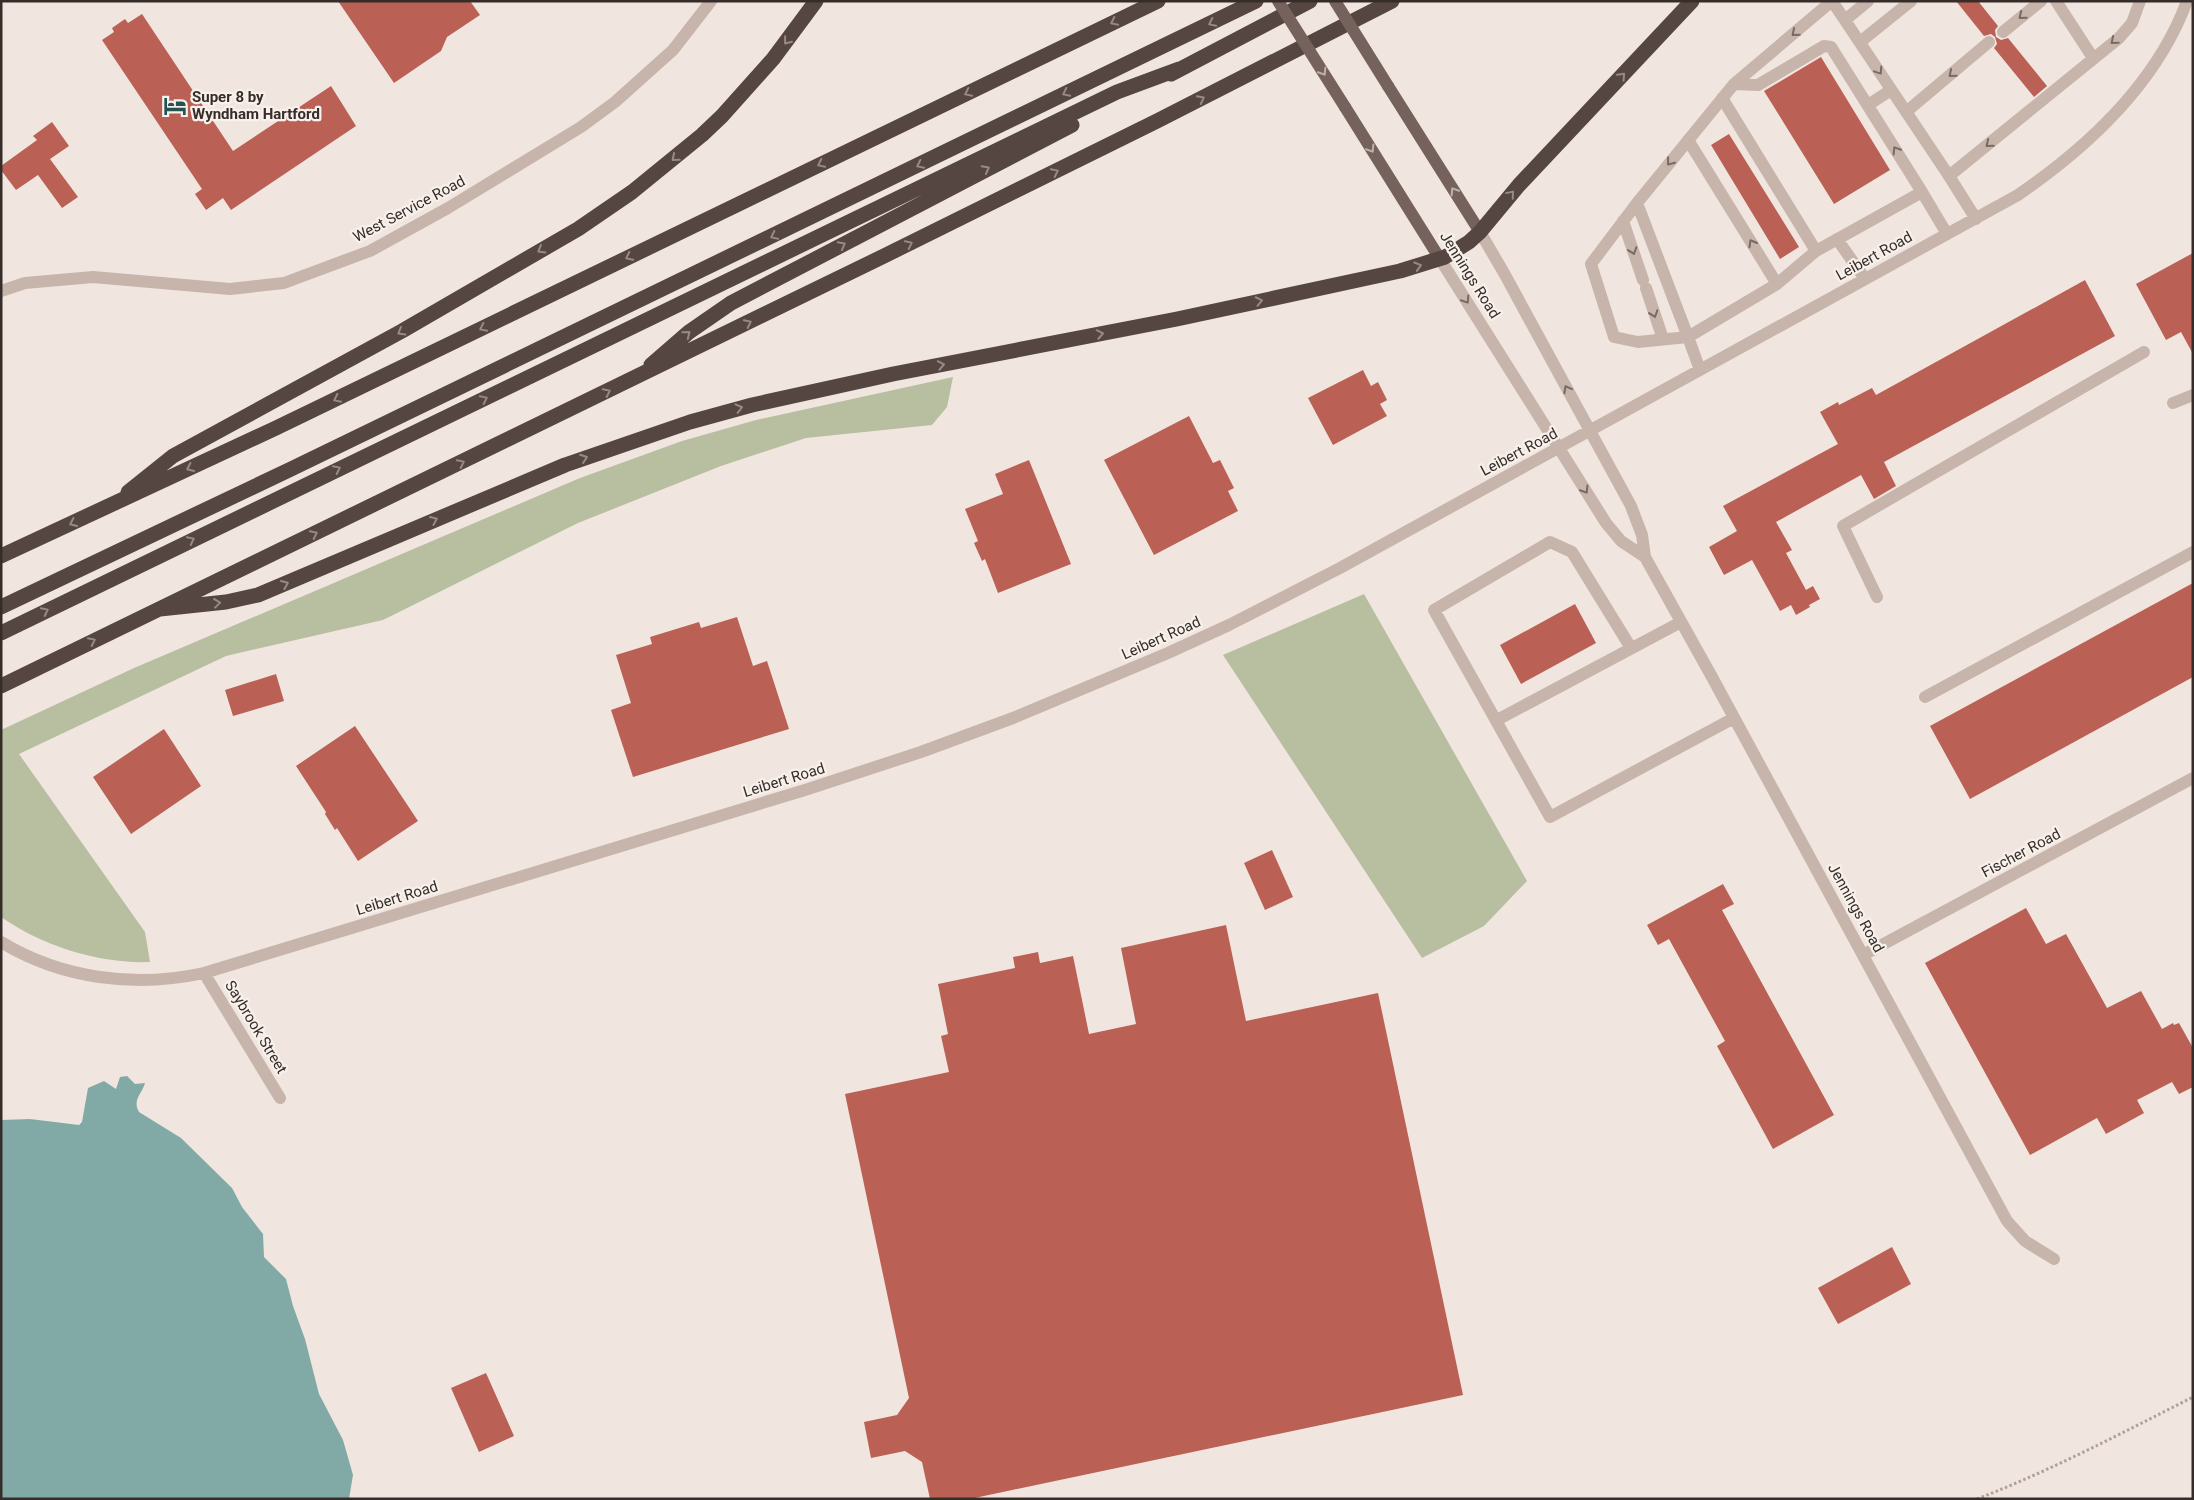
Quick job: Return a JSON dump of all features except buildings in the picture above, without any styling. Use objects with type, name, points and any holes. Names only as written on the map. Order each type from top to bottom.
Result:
[{"type":"highway","points":[[117,502],[148,474],[173,456],[402,331],[578,229],[632,192],[702,135],[722,116],[773,59],[816,1]]},
{"type":"highway","points":[[1,556],[303,415],[1158,1]]},
{"type":"highway","points":[[1,607],[1256,1]]},
{"type":"highway","points":[[636,378],[689,332],[731,303],[1310,1]]},
{"type":"highway","points":[[1,686],[636,378],[1148,125],[1392,1]]},
{"type":"highway","points":[[160,608],[226,602],[258,595],[565,465],[640,438],[725,412],[884,376],[1177,319],[1361,280],[1416,268],[1440,259],[1464,246],[1480,232],[1519,185],[1692,1]]},
{"type":"highway","points":[[1,633],[1117,92],[1179,69]]},
{"type":"main road","name":"Jennings Road","points":[[1278,1],[1440,259]]},
{"type":"main road","name":"Jennings Road","points":[[1335,1],[1480,232]]},
{"type":"street","name":"West Service Road","points":[[1,291],[25,283],[93,276],[230,289],[284,283],[370,251],[448,208],[581,127],[616,102],[672,50],[711,1]]},
{"type":"street","points":[[1922,192],[1816,251],[1777,284],[1688,337],[1638,342],[1614,338],[1590,264],[1636,203],[1734,84],[1832,1],[1976,218]]},
{"type":"street","points":[[1844,20],[1868,1]]},
{"type":"street","points":[[1860,42],[1911,1]]},
{"type":"street","points":[[2003,32],[2041,1]]},
{"type":"street","points":[[2056,1],[2093,58]]},
{"type":"street","points":[[1949,176],[2119,38],[2132,23],[2140,1]]},
{"type":"street","name":"Leibert Road","points":[[1,942],[21,953],[56,967],[101,978],[146,981],[204,973],[805,790],[921,752],[1013,718],[1159,657],[1255,612],[1590,432],[2018,195],[2050,172],[2083,144],[2113,114],[2160,57],[2187,1]]},
{"type":"street","points":[[1906,112],[1989,42]]},
{"type":"street","points":[[1734,84],[1758,85],[1824,46],[1831,47],[1947,234]]},
{"type":"street","points":[[1868,105],[1891,90]]},
{"type":"street","points":[[1722,98],[1816,251]]},
{"type":"street","points":[[1688,140],[1777,284]]},
{"type":"street","points":[[1636,203],[1700,370]]},
{"type":"street","points":[[1623,221],[1663,339]]},
{"type":"street","name":"Jennings Road","points":[[1480,232],[1636,517],[1642,535],[1645,557],[2007,1221],[2025,1241],[2054,1260]]},
{"type":"street","points":[[1837,238],[1865,279]]},
{"type":"street","name":"Jennings Road","points":[[1440,259],[1614,533],[1630,548],[1645,557]]},
{"type":"street","points":[[1877,596],[1843,526],[2144,352]]},
{"type":"street","points":[[2173,403],[2193,395]]},
{"type":"street","points":[[1631,648],[1572,552],[1550,542],[1434,610],[1550,817],[1734,718]]},
{"type":"street","points":[[1925,697],[2193,552]]},
{"type":"street","points":[[1497,720],[1681,622]]},
{"type":"street","name":"Fischer Road","points":[[1863,955],[2193,778]]},
{"type":"street","name":"Saybrook Street","points":[[204,973],[280,1098]]},
{"type":"path","points":[[1977,1499],[2018,1483],[2099,1446],[2193,1396]]},
{"type":"green space","points":[[953,377],[947,407],[932,425],[806,438],[721,466],[578,523],[383,620],[226,656],[19,754],[145,932],[150,962],[111,960],[72,951],[35,937],[1,917],[1,730],[134,668],[580,478],[682,441],[756,420]]},
{"type":"green space","points":[[1364,594],[1527,881],[1484,926],[1422,958],[1223,655]]},
{"type":"water","points":[[127,1076],[135,1084],[145,1083],[137,1100],[139,1112],[181,1138],[232,1188],[242,1207],[263,1234],[264,1257],[286,1279],[305,1339],[319,1394],[343,1440],[353,1475],[349,1499],[1,1499],[1,1120],[30,1119],[79,1125],[82,1122],[88,1088],[104,1081],[116,1089],[120,1077]]},
{"type":"place","name":"Super 8 by Wyndham Hartford","points":[[175,106]]}]
